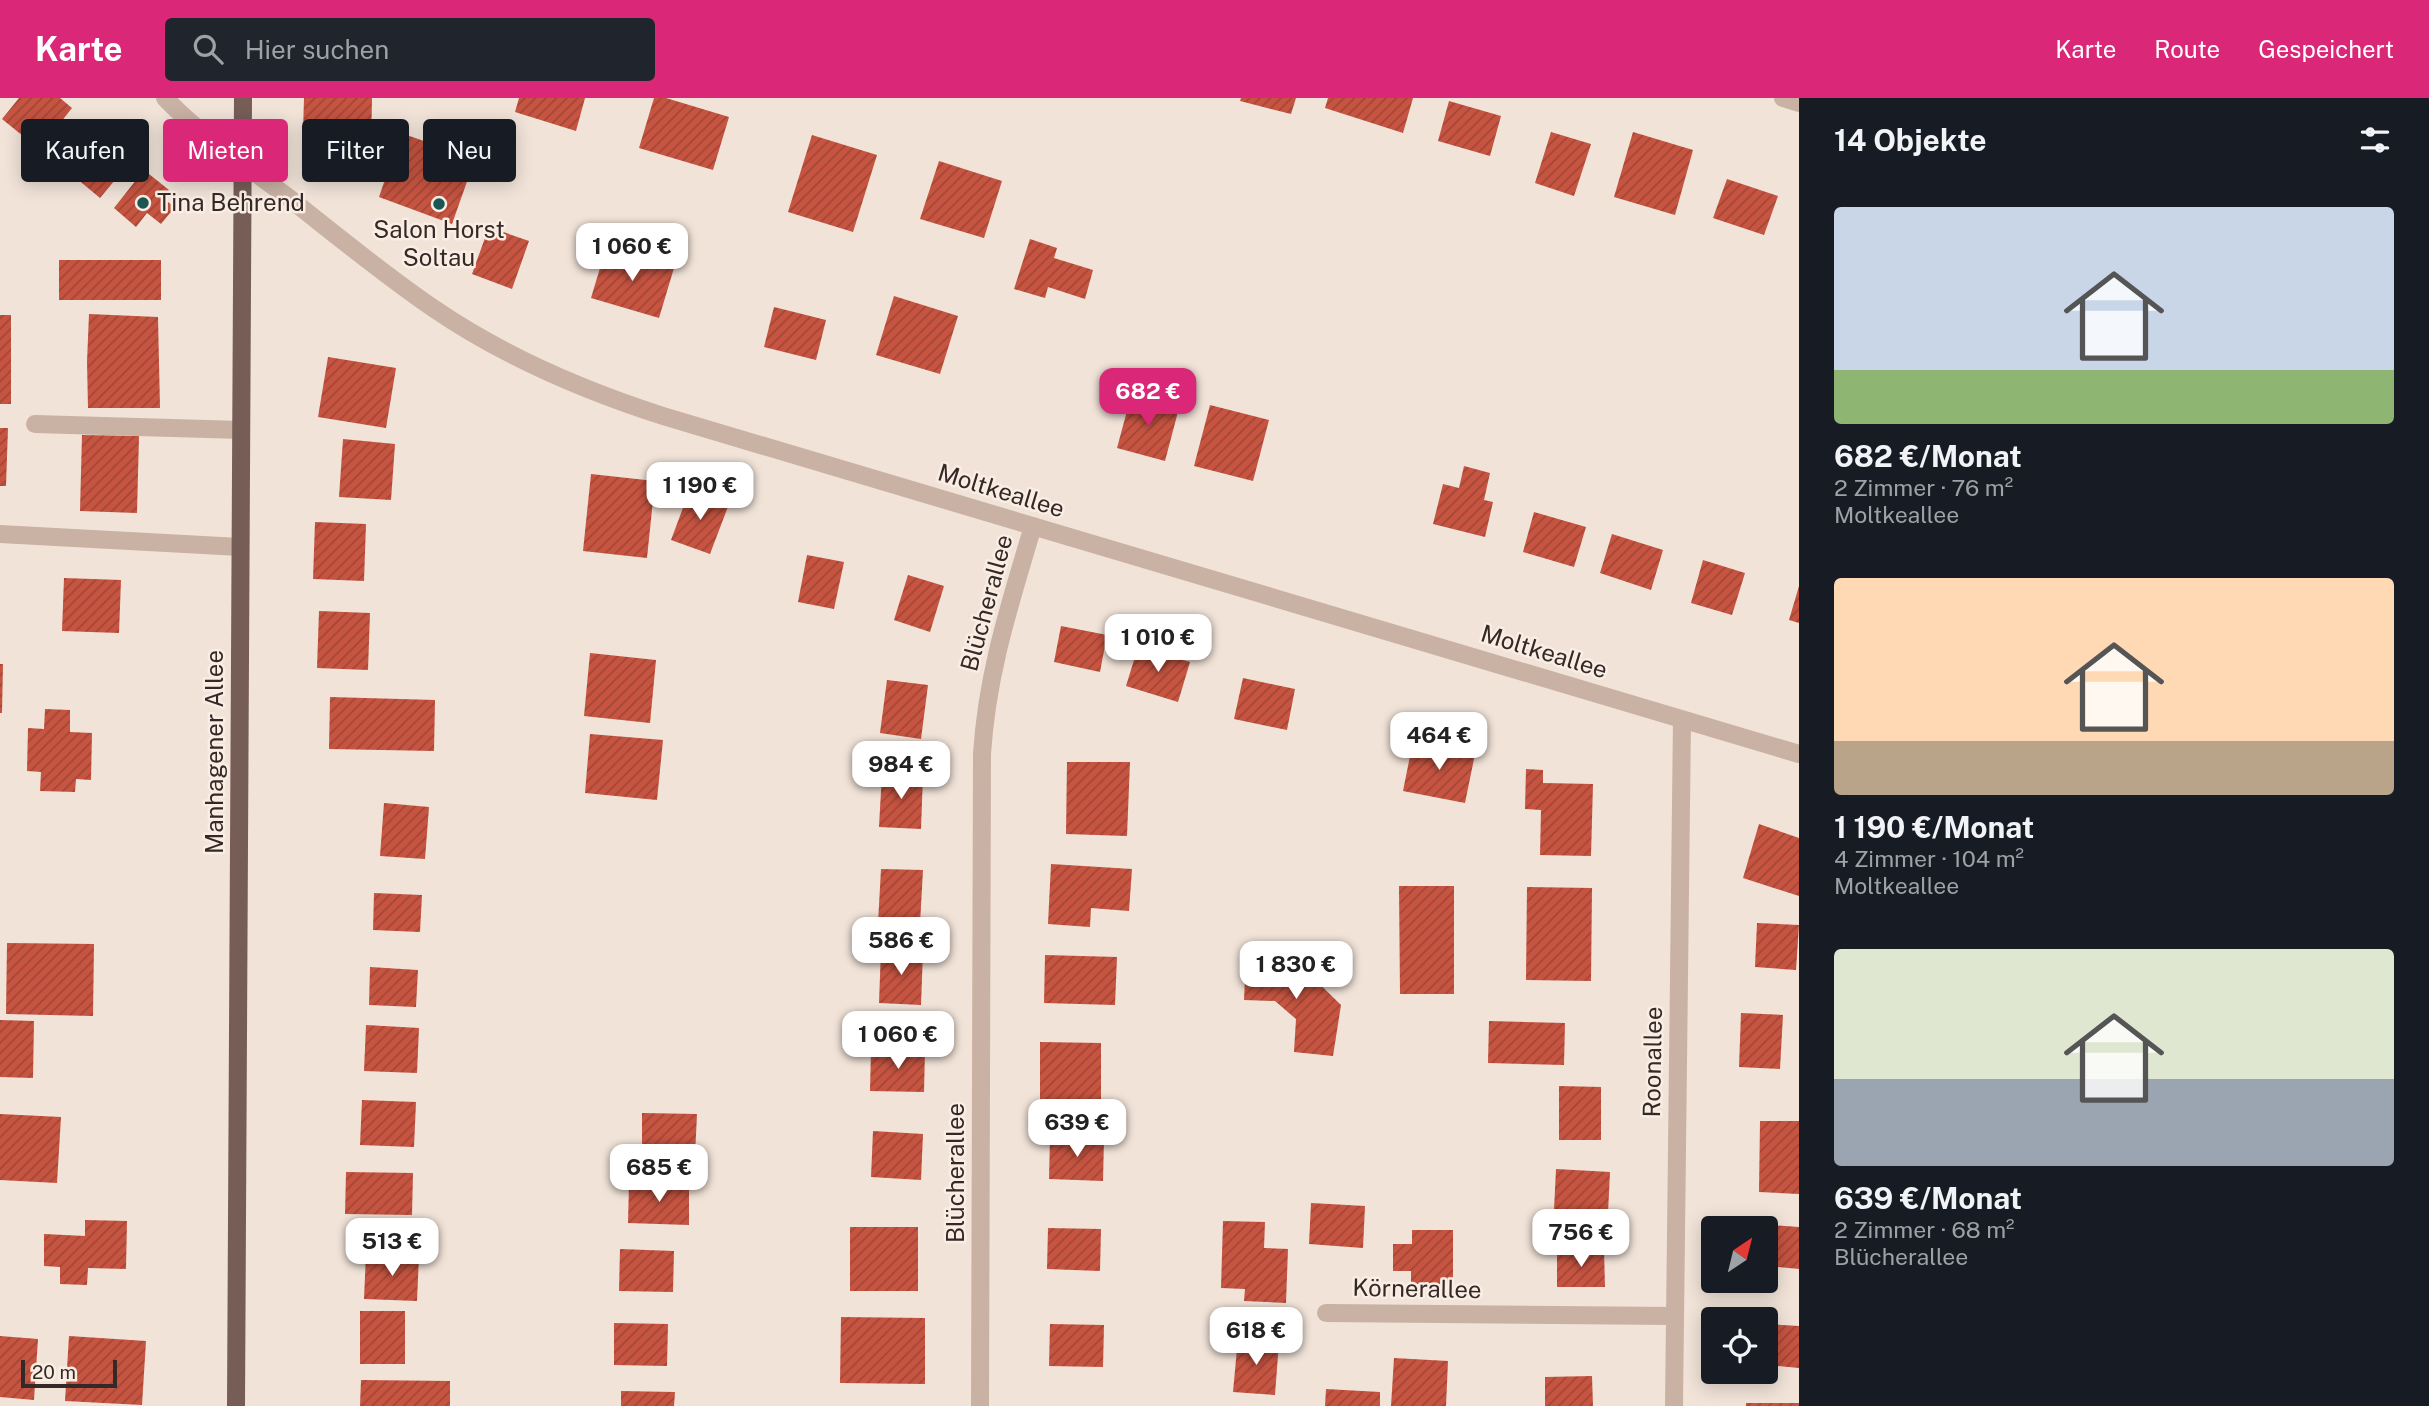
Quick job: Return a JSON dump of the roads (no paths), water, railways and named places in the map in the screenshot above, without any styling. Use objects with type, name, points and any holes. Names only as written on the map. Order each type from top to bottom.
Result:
[{"type":"main road","name":"Manhagener Allee","points":[[243,98],[243,119]]},
{"type":"main road","name":"Manhagener Allee","points":[[236,1406],[242,182]]},
{"type":"street","name":"Moltkeallee","points":[[165,98],[190,119]]},
{"type":"street","points":[[1783,98],[1799,103]]},
{"type":"street","name":"Moltkeallee","points":[[267,182],[400,285],[479,337],[544,372],[622,403],[1799,754]]},
{"type":"street","points":[[35,424],[241,430]]},
{"type":"street","name":"Blücherallee","points":[[980,1406],[982,754],[986,708],[996,650],[1033,526]]},
{"type":"street","points":[[0,534],[240,547]]},
{"type":"street","name":"Roonallee","points":[[1674,1406],[1682,719]]},
{"type":"street","name":"Körnerallee","points":[[1326,1313],[1675,1316]]},
{"type":"place","name":"Tina Behrend","points":[[143,203]]},
{"type":"place","name":"Salon Horst Soltau","points":[[439,204]]}]
